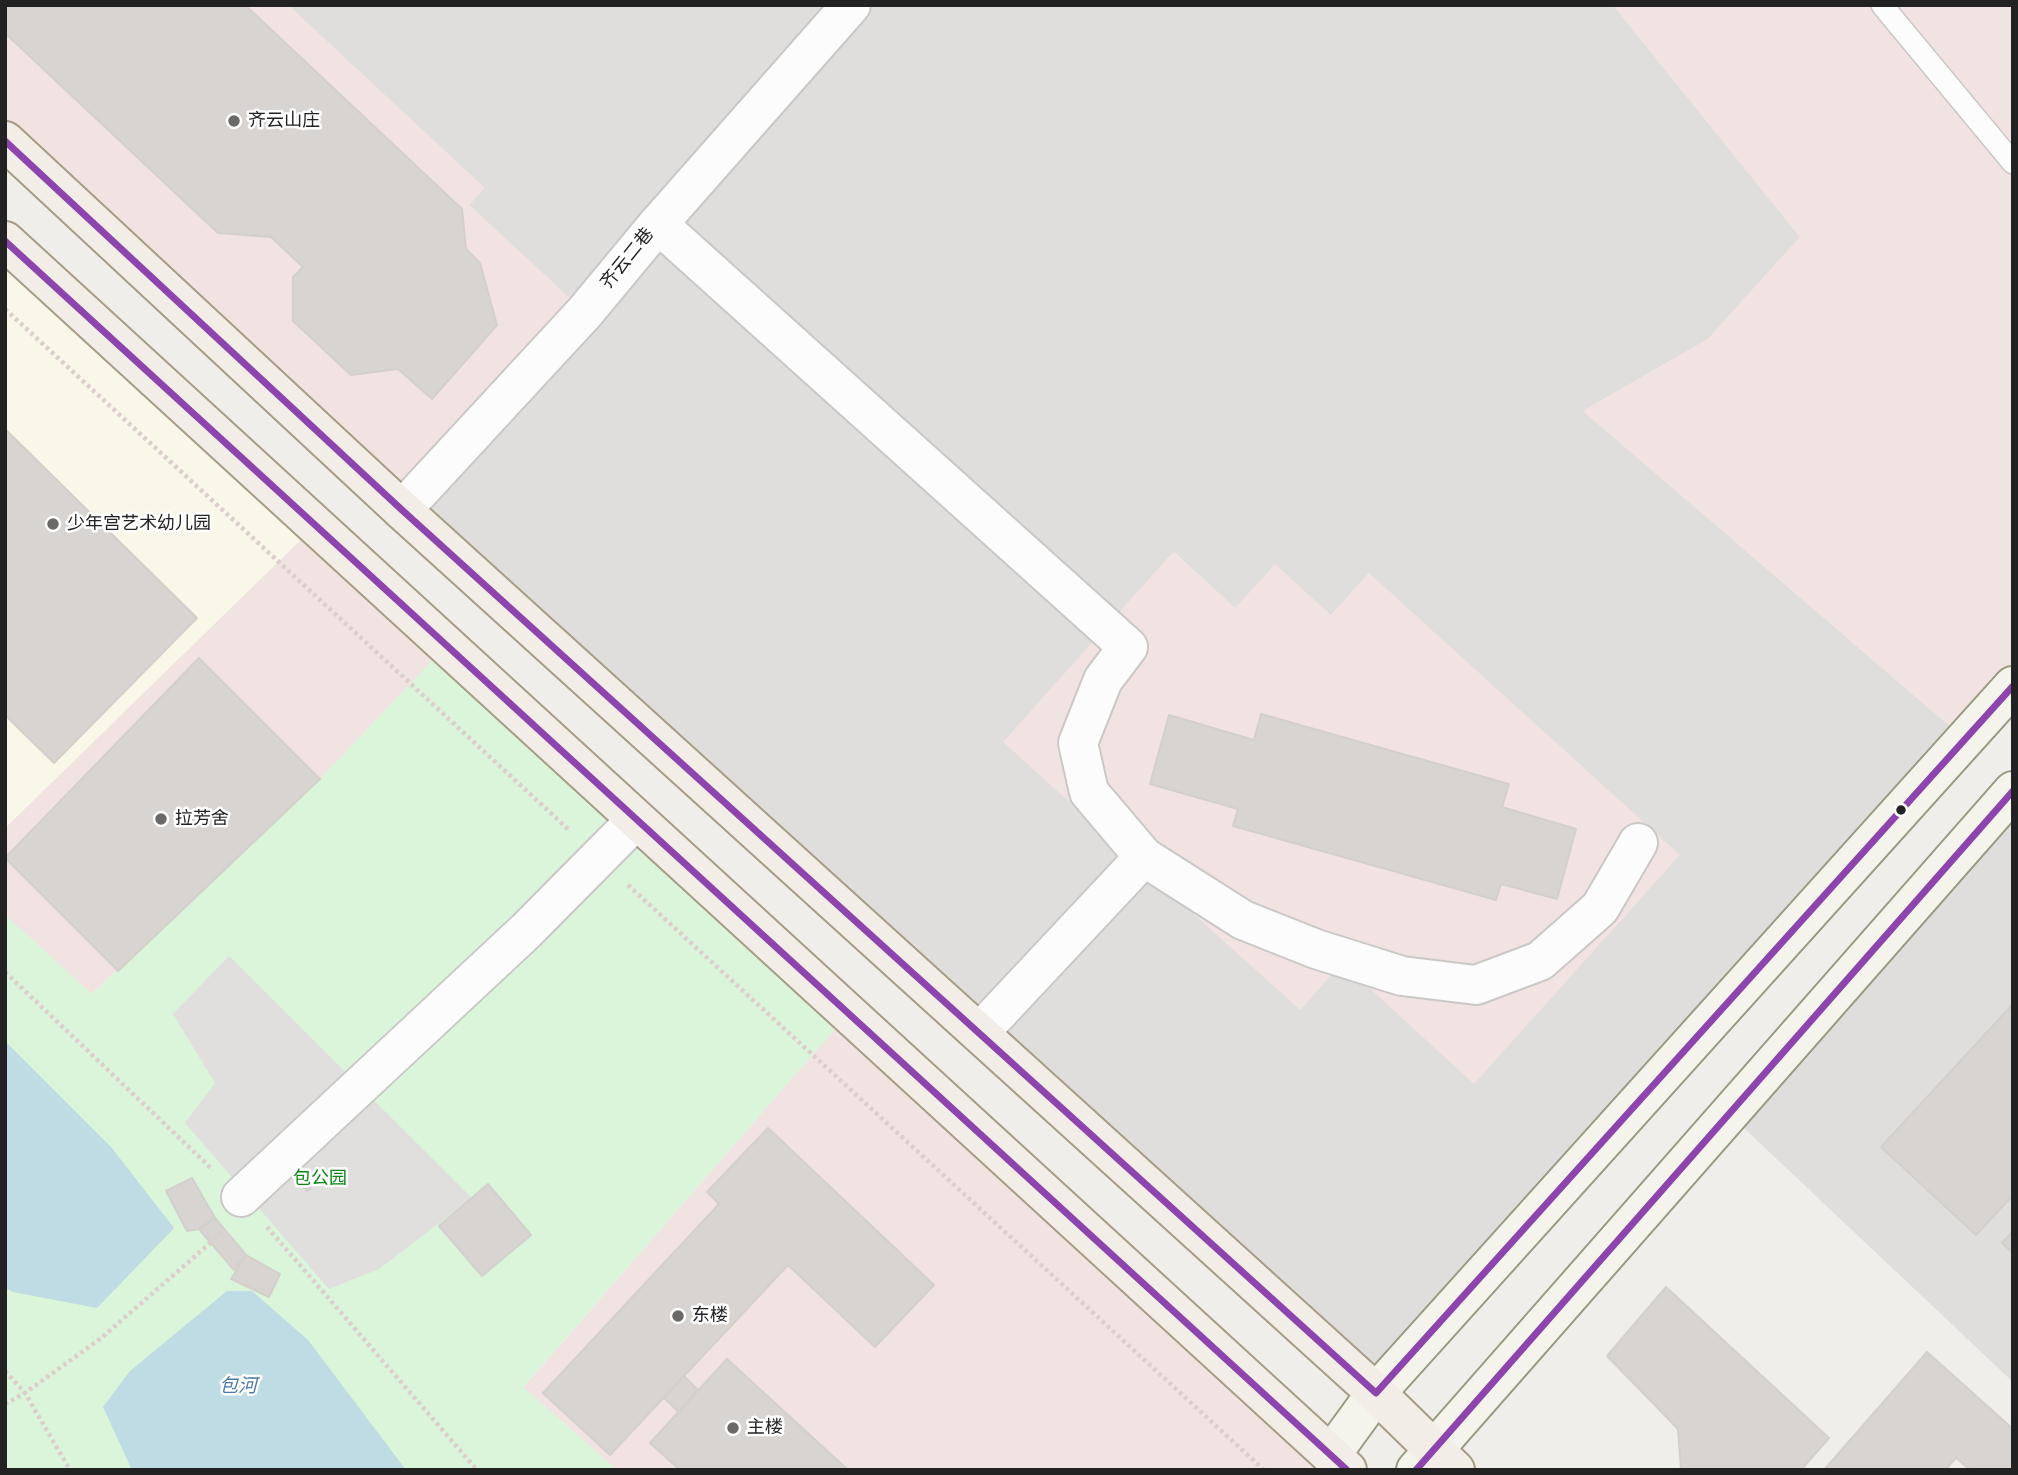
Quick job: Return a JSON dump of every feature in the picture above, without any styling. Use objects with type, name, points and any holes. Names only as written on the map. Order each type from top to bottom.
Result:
[{"type":"main road","points":[[5,141],[402,510],[1376,1393],[1435,1463],[2013,791]]},
{"type":"main road","points":[[5,241],[1339,1462],[1376,1393],[2013,686]]},
{"type":"street","name":"齐云二巷","points":[[402,510],[585,312],[658,224],[851,5]]},
{"type":"street","points":[[658,224],[1128,647],[1103,680],[1078,743],[1090,792],[1144,857],[1243,920],[1316,949],[1402,976],[1476,985],[1540,961],[1600,908],[1638,843]]},
{"type":"street","points":[[241,1197],[526,932],[636,820]]},
{"type":"street","points":[[979,1033],[1144,857]]},
{"type":"lane","points":[[1882,5],[2013,163]]},
{"type":"path","points":[[5,309],[1264,1470]]},
{"type":"path","points":[[5,1404],[25,1393],[149,1299],[230,1225],[241,1197]]},
{"type":"path","points":[[5,1371],[25,1393],[70,1470]]},
{"type":"shaded area","points":[[5,5],[288,5],[485,188],[469,205],[585,312],[402,510],[5,141]]},
{"type":"shaded area","points":[[288,5],[1613,5],[1800,237],[1708,339],[1583,411],[1965,739],[1376,1393],[402,510],[584,312],[469,205],[484,188]],"holes":[[[1174,552],[1235,608],[1331,615],[1369,573],[1342,963],[1300,1009]]]},
{"type":"shaded area","points":[[1613,5],[2013,5],[2013,686],[1965,739],[1583,411],[1708,339],[1800,237]]},
{"type":"shaded area","points":[[5,241],[315,526],[5,828]]},
{"type":"shaded area","points":[[315,526],[446,646],[320,779],[91,994],[5,915],[5,828]]},
{"type":"shaded area","points":[[1173,552],[1235,608],[1275,564],[1331,615],[1369,573],[1680,855],[1474,1084],[1342,963],[1300,1010],[1003,742]]},
{"type":"shaded area","points":[[2013,791],[2013,1382],[1729,1114]]},
{"type":"shaded area","points":[[229,956],[472,1198],[379,1269],[329,1289],[185,1123],[215,1083],[173,1014]]},
{"type":"shaded area","points":[[848,1014],[1347,1470],[617,1470],[523,1388]]},
{"type":"green space","name":"包公园","points":[[446,646],[848,1014],[523,1387],[617,1470],[5,1470],[5,915],[92,994],[320,779]]},
{"type":"water","points":[[5,1041],[111,1147],[174,1228],[97,1308],[13,1292],[5,1288]]},
{"type":"water","name":"包河","points":[[227,1291],[252,1291],[308,1340],[406,1470],[132,1470],[103,1407],[130,1371]]},
{"type":"building","name":"齐云山庄","points":[[5,5],[245,5],[462,209],[466,249],[480,263],[497,325],[432,399],[398,369],[351,375],[293,321],[293,277],[303,267],[271,237],[218,233],[5,33]]},
{"type":"building","name":"少年宫艺术幼儿园","points":[[6,430],[197,618],[54,763],[5,715]]},
{"type":"building","name":"拉芳舍","points":[[199,658],[320,779],[118,971],[5,858]]},
{"type":"building","points":[[1261,714],[1509,784],[1502,807],[1576,829],[1557,899],[1501,884],[1496,900],[1233,826],[1238,809],[1150,784],[1169,715],[1254,740]]},
{"type":"building","points":[[2013,1004],[2013,1195],[1976,1235],[1881,1147]]},
{"type":"building","name":"东楼","points":[[768,1128],[934,1285],[875,1347],[788,1265],[610,1455],[543,1393],[719,1204],[707,1192]]},
{"type":"building","points":[[289,1163],[311,1188],[307,1191],[285,1166]]},
{"type":"building","points":[[192,1178],[215,1218],[199,1229],[187,1231],[166,1191]]},
{"type":"building","points":[[488,1184],[531,1235],[482,1276],[439,1226]]},
{"type":"building","points":[[215,1218],[246,1255],[234,1270],[199,1229]]},
{"type":"building","points":[[2013,1231],[2013,1253],[2002,1243]]},
{"type":"building","points":[[246,1255],[280,1274],[269,1297],[231,1279]]},
{"type":"building","points":[[1666,1287],[1829,1438],[1801,1470],[1681,1470],[1678,1429],[1607,1356]]},
{"type":"building","points":[[1927,1352],[2013,1429],[2013,1470],[1970,1470],[1956,1458],[1945,1470],[1824,1470]]},
{"type":"building","name":"主楼","points":[[727,1359],[848,1470],[680,1470],[650,1443]]},
{"type":"building","points":[[684,1376],[698,1390],[679,1412],[664,1398]]},
{"type":"transit line","points":[[5,141],[402,510],[1376,1393],[2013,686]]},
{"type":"transit line","points":[[5,241],[1347,1470]]},
{"type":"transit line","points":[[1416,1470],[2013,791]]},
{"type":"place","name":"齐云山庄","points":[[234,121]]},
{"type":"place","name":"少年宫艺术幼儿园","points":[[53,524]]},
{"type":"place","name":"拉芳舍","points":[[161,819]]},
{"type":"place","name":"东楼","points":[[678,1316]]},
{"type":"place","name":"主楼","points":[[733,1428]]}]
